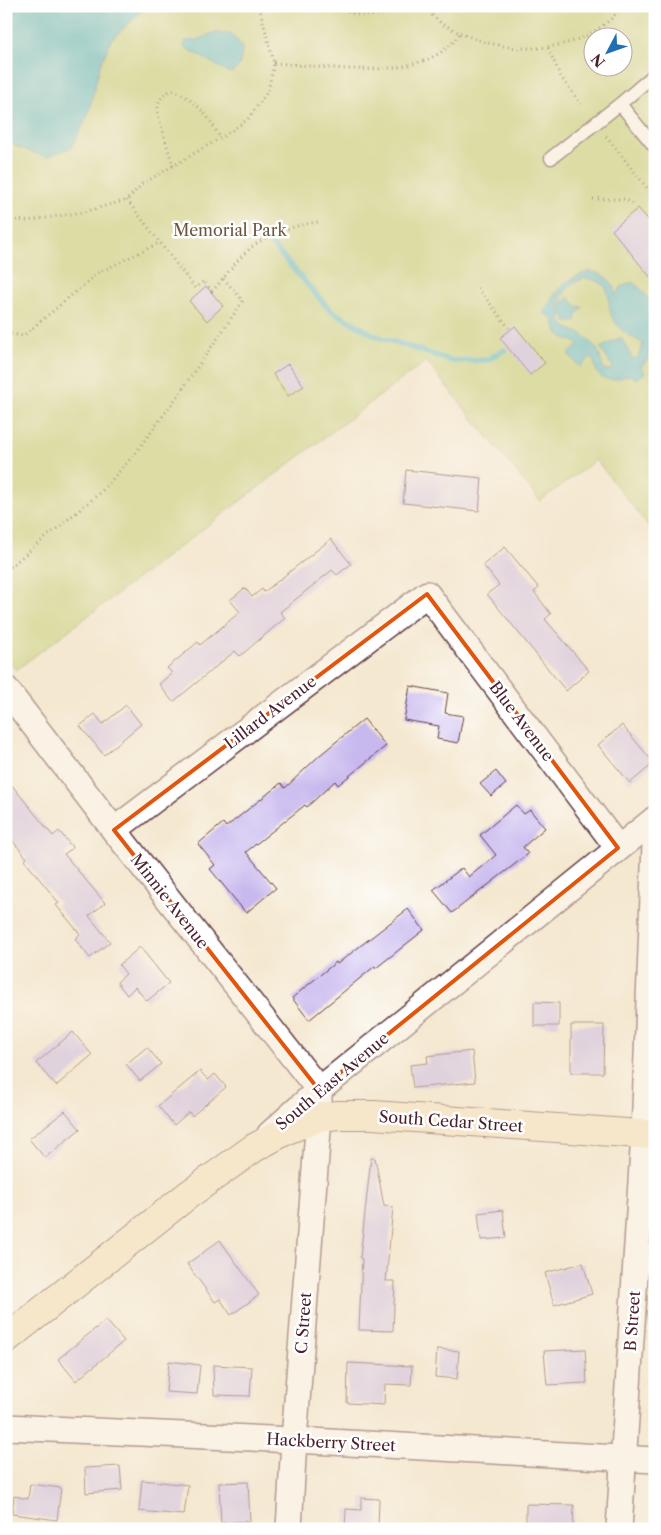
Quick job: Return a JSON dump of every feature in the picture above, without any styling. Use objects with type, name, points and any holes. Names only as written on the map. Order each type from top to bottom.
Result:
[{"type":"main road","name":"South Cedar Street","points":[[254,1148],[288,1130],[320,1117],[339,1115],[373,1115],[649,1134]]},
{"type":"main road","name":"South East Avenue","points":[[6,1339],[188,1196],[254,1148]]},
{"type":"street","name":"Lillard Avenue","points":[[114,830],[427,594]]},
{"type":"street","name":"Blue Avenue","points":[[427,594],[618,848]]},
{"type":"street","name":"Minnie Avenue","points":[[6,689],[15,718],[114,830],[319,1090]]},
{"type":"street","name":"South East Avenue","points":[[254,1148],[319,1090],[655,819]]},
{"type":"street","name":"B Street","points":[[619,1529],[649,1134],[655,843]]},
{"type":"street","points":[[319,1090],[320,1117]]},
{"type":"street","name":"C Street","points":[[289,1529],[294,1440],[320,1117]]},
{"type":"street","name":"Hackberry Street","points":[[6,1427],[294,1440],[655,1460]]},
{"type":"lane","points":[[552,158],[655,74]]},
{"type":"lane","points":[[620,104],[655,147]]},
{"type":"path","points":[[6,219],[27,221],[84,212],[127,200],[142,184],[220,138],[248,119],[268,91],[274,63],[259,6]]},
{"type":"path","points":[[339,6],[354,14],[376,15],[396,10],[401,6]]},
{"type":"path","points":[[422,6],[442,24],[460,33],[492,44],[519,48],[548,48],[577,40],[606,23],[622,6]]},
{"type":"path","points":[[274,63],[362,69],[403,66],[424,61],[443,52],[454,44],[460,33]]},
{"type":"path","points":[[548,48],[562,77],[581,104]]},
{"type":"path","points":[[172,166],[158,114],[161,96],[166,92],[174,90],[198,105],[220,138]]},
{"type":"path","points":[[603,133],[655,198]]},
{"type":"path","points":[[592,199],[624,199],[635,205]]},
{"type":"path","points":[[127,200],[195,288],[204,281],[212,291],[241,256],[261,241],[286,229],[318,222]]},
{"type":"path","points":[[6,333],[23,336],[98,273],[159,243]]},
{"type":"path","points":[[6,570],[100,493],[140,447],[243,301],[223,278]]},
{"type":"path","points":[[478,288],[509,328]]},
{"type":"highlighted area","points":[[427,594],[618,848],[319,1090],[114,830]]},
{"type":"green space","name":"Memorial Park","points":[[6,6],[655,6],[655,534],[596,460],[540,501],[426,361],[16,670],[6,658]]},
{"type":"water","points":[[6,6],[156,6],[143,10],[111,40],[100,66],[88,115],[72,147],[46,157],[15,146],[6,135]]},
{"type":"water","points":[[216,32],[222,34],[229,32],[242,46],[239,66],[230,73],[184,47],[185,41],[196,40]]},
{"type":"water","points":[[590,271],[608,278],[613,285],[616,295],[621,287],[632,282],[640,288],[650,301],[655,324],[655,342],[650,347],[648,359],[641,367],[645,373],[636,379],[629,375],[609,380],[604,379],[597,373],[594,359],[591,357],[580,367],[568,354],[579,345],[559,334],[553,319],[544,313],[544,310],[560,288],[574,278]],"holes":[[[586,278],[603,284],[606,289],[611,315],[615,322],[624,332],[643,344],[638,357],[635,359],[632,358],[621,337],[600,348],[613,367],[610,370],[604,369],[597,349],[592,343],[580,333],[565,326],[560,316],[562,313],[566,322],[576,322],[577,314],[583,307],[576,306],[569,297],[562,302],[561,308],[559,308],[559,303],[568,289],[581,279]]]},
{"type":"building","points":[[638,208],[655,227],[655,283],[612,230]]},
{"type":"building","points":[[206,286],[223,306],[207,321],[189,301]]},
{"type":"building","points":[[515,326],[545,363],[530,375],[500,338]]},
{"type":"building","points":[[288,364],[304,386],[288,396],[273,374]]},
{"type":"building","points":[[406,470],[482,478],[479,511],[403,503]]},
{"type":"building","points":[[331,539],[351,564],[337,575],[332,570],[280,612],[285,618],[240,656],[235,651],[173,702],[159,684],[172,673],[167,668],[198,642],[200,645],[240,612],[230,600],[245,588],[252,597],[262,589],[264,592]]},
{"type":"building","points":[[505,547],[539,588],[534,592],[551,614],[545,619],[589,671],[566,691],[487,594],[499,585],[483,565]]},
{"type":"building","points":[[410,686],[448,693],[445,713],[463,716],[458,743],[437,739],[439,726],[404,720]]},
{"type":"building","points":[[126,705],[141,724],[104,755],[80,726],[95,714],[103,724]]},
{"type":"building","points":[[364,719],[386,746],[338,785],[335,781],[307,807],[305,805],[246,852],[276,888],[246,913],[210,869],[215,865],[198,844],[223,823],[226,827],[281,783],[285,788],[320,755]]},
{"type":"building","points":[[622,725],[654,763],[630,783],[598,745]]},
{"type":"building","points":[[496,771],[506,784],[491,796],[480,784]]},
{"type":"building","points":[[6,778],[53,836],[59,831],[73,848],[64,854],[105,903],[89,916],[110,942],[90,958],[75,939],[80,934],[56,905],[59,903],[24,860],[27,858],[6,833]]},
{"type":"building","points":[[516,805],[524,814],[530,810],[545,828],[523,847],[528,854],[452,913],[433,890],[462,868],[469,877],[496,855],[480,835]]},
{"type":"building","points":[[408,909],[424,930],[376,968],[375,966],[309,1020],[292,998],[336,962],[337,964]]},
{"type":"building","points":[[140,947],[169,983],[147,1001],[135,987],[127,995],[117,982],[126,974],[119,965]]},
{"type":"building","points":[[534,1002],[559,1003],[559,1026],[534,1026]]},
{"type":"building","points":[[571,1025],[604,1025],[603,1073],[571,1073]]},
{"type":"building","points":[[73,1032],[92,1055],[56,1086],[36,1063]]},
{"type":"building","points":[[147,1047],[161,1064],[140,1081],[126,1064]]},
{"type":"building","points":[[472,1051],[475,1082],[413,1088],[410,1065],[428,1063],[427,1056]]},
{"type":"building","points":[[200,1071],[208,1080],[215,1074],[226,1087],[192,1116],[189,1112],[174,1125],[158,1106]]},
{"type":"building","points":[[65,1111],[80,1129],[45,1158],[29,1139]]},
{"type":"building","points":[[371,1158],[375,1158],[384,1206],[393,1207],[386,1281],[395,1281],[393,1331],[359,1330],[362,1259],[360,1258]]},
{"type":"building","points":[[503,1210],[506,1238],[481,1240],[478,1213]]},
{"type":"building","points":[[220,1240],[259,1295],[231,1315],[220,1299],[215,1302],[187,1264]]},
{"type":"building","points":[[583,1263],[592,1294],[554,1305],[545,1273]]},
{"type":"building","points":[[106,1320],[124,1341],[76,1381],[58,1359]]},
{"type":"building","points":[[437,1349],[459,1351],[457,1379],[435,1377]]},
{"type":"building","points":[[585,1349],[587,1383],[547,1385],[544,1351]]},
{"type":"building","points":[[169,1361],[200,1365],[197,1394],[166,1392]]},
{"type":"building","points":[[348,1363],[412,1366],[411,1385],[385,1384],[384,1405],[347,1403]]},
{"type":"building","points":[[213,1365],[252,1367],[250,1396],[214,1395]]},
{"type":"building","points":[[120,1466],[122,1490],[86,1493],[85,1468]]},
{"type":"building","points":[[142,1480],[188,1485],[184,1515],[139,1511]]},
{"type":"building","points":[[248,1482],[250,1521],[221,1523],[219,1483]]},
{"type":"building","points":[[30,1484],[61,1488],[57,1520],[12,1514],[14,1496],[28,1499]]},
{"type":"building","points":[[361,1498],[379,1499],[378,1529],[345,1529],[346,1509],[361,1510]]},
{"type":"building","points":[[526,1504],[574,1505],[573,1529],[526,1529]]},
{"type":"waterway","points":[[266,238],[330,310],[376,336],[452,361],[487,360],[504,350]]}]
